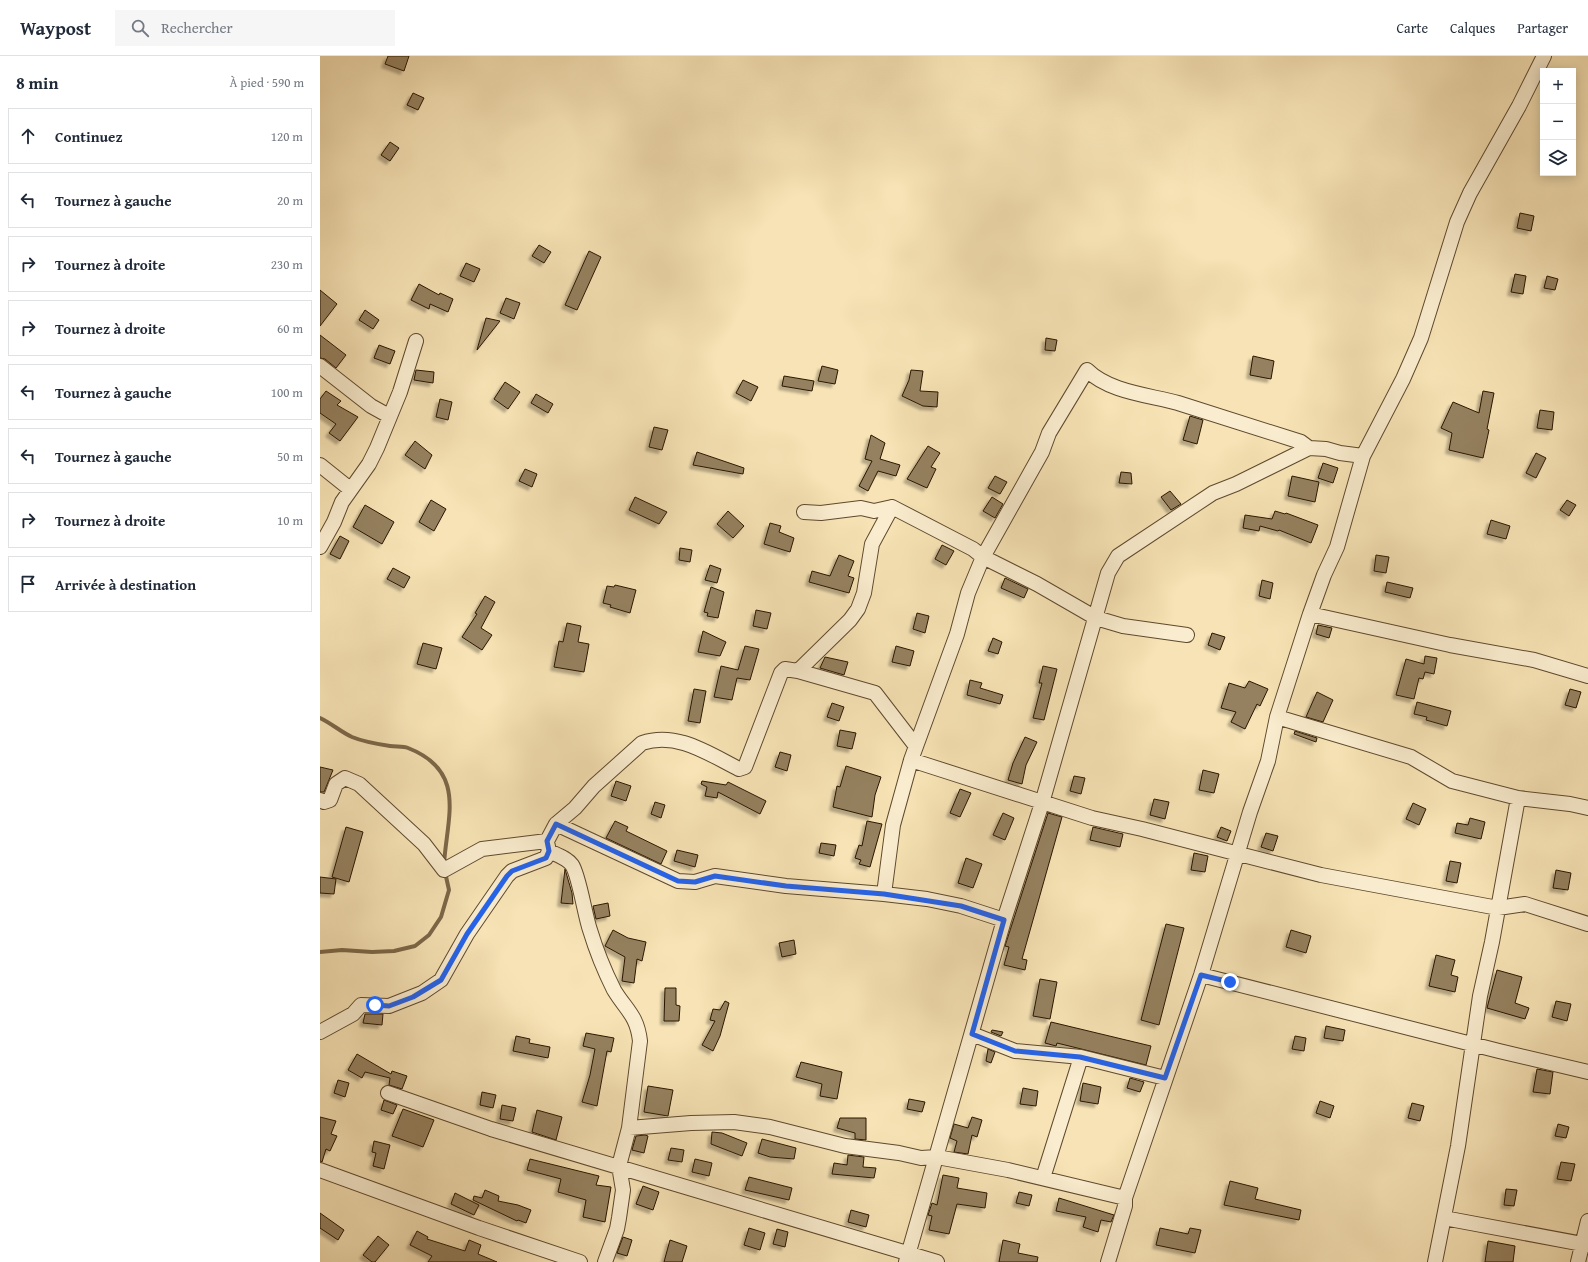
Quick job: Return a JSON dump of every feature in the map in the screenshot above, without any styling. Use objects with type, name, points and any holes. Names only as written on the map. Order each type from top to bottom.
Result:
[{"type":"street","points":[[1108,1262],[1125,1206],[1126,1198],[1165,1078],[1201,975],[1268,761],[1277,717],[1310,614],[1324,575],[1337,547],[1363,456],[1404,379],[1421,338],[1457,222],[1470,193],[1519,106],[1544,56]]},
{"type":"street","points":[[320,546],[350,488],[369,464],[377,448],[400,392],[416,341]]},
{"type":"street","points":[[320,366],[371,406],[389,416]]},
{"type":"street","points":[[884,894],[893,825],[915,745],[957,634],[968,593],[983,557],[1042,452],[1049,434],[1087,370],[1095,378],[1119,388],[1234,420],[1301,442],[1309,448]]},
{"type":"street","points":[[908,1257],[1004,920],[1042,803],[1108,573],[1118,556],[1213,493],[1236,484],[1309,448],[1326,449],[1340,453],[1363,456]]},
{"type":"street","points":[[320,465],[350,488]]},
{"type":"street","points":[[798,671],[850,620],[858,609],[864,594],[872,544],[892,507]]},
{"type":"street","points":[[804,512],[821,513],[861,508],[874,511],[892,507],[973,549],[983,557],[1037,584],[1096,618],[1123,626],[1188,635]]},
{"type":"street","points":[[1310,614],[1407,636],[1534,660],[1588,676]]},
{"type":"street","points":[[320,1032],[353,1014],[361,1005],[389,1006],[413,997],[435,985],[444,976],[467,934],[507,876],[512,871],[546,858],[548,846],[556,824],[575,808],[594,786],[642,743],[652,739],[680,741],[694,746],[739,769],[745,767],[781,673],[784,669],[798,671],[875,693],[915,745]]},
{"type":"street","points":[[1277,717],[1411,757],[1452,781],[1518,798],[1570,804],[1588,808]]},
{"type":"street","points":[[911,760],[1092,818],[1238,853],[1321,875],[1498,908],[1525,904],[1588,924]]},
{"type":"street","points":[[320,800],[324,802],[330,800],[336,784],[345,778],[359,784],[424,844],[444,870],[482,849],[548,846],[572,866],[577,875],[590,932],[615,991],[638,1027],[640,1041],[629,1128],[619,1166],[623,1190],[619,1218],[617,1229],[605,1262]]},
{"type":"street","points":[[1436,1262],[1458,1146],[1472,1044],[1518,798]]},
{"type":"street","points":[[556,824],[678,881],[695,882],[715,876],[786,886],[884,894],[961,906],[1004,920]]},
{"type":"street","points":[[1201,975],[1588,1072]]},
{"type":"street","points":[[972,1034],[1015,1051],[1080,1057],[1165,1078]]},
{"type":"street","points":[[1043,1178],[1080,1057]]},
{"type":"street","points":[[388,1094],[491,1129],[619,1166],[908,1257],[938,1262]]},
{"type":"street","points":[[629,1128],[691,1123],[734,1122],[770,1127],[845,1146],[899,1153],[921,1158],[937,1157],[1043,1178],[1126,1198]]},
{"type":"street","points":[[320,1170],[479,1228],[580,1262]]},
{"type":"street","points":[[1444,1218],[1585,1244]]},
{"type":"street","points":[[1578,1262],[1585,1244],[1588,1221]]},
{"type":"building","points":[[388,56],[409,56],[404,71],[385,64]]},
{"type":"building","points":[[413,93],[424,98],[418,110],[407,105]]},
{"type":"building","points":[[390,142],[399,148],[390,161],[381,155]]},
{"type":"building","points":[[1520,213],[1534,216],[1531,231],[1517,228]]},
{"type":"building","points":[[539,245],[551,252],[544,263],[532,256]]},
{"type":"building","points":[[589,251],[601,257],[577,310],[565,305]]},
{"type":"building","points":[[466,263],[480,269],[474,282],[460,276]]},
{"type":"building","points":[[1515,274],[1526,276],[1523,294],[1511,292]]},
{"type":"building","points":[[1547,276],[1558,279],[1555,290],[1544,288]]},
{"type":"building","points":[[419,284],[439,295],[440,293],[453,299],[448,312],[430,304],[429,309],[411,300]]},
{"type":"building","points":[[320,290],[337,304],[320,326]]},
{"type":"building","points":[[506,298],[520,303],[514,319],[500,313]]},
{"type":"building","points":[[365,310],[379,320],[373,329],[359,320]]},
{"type":"building","points":[[486,318],[500,321],[477,350]]},
{"type":"building","points":[[320,335],[346,355],[336,368],[325,359],[320,358]]},
{"type":"building","points":[[1046,338],[1057,340],[1055,351],[1045,350]]},
{"type":"building","points":[[379,345],[395,351],[390,364],[374,358]]},
{"type":"building","points":[[1253,356],[1274,361],[1271,379],[1250,375]]},
{"type":"building","points":[[822,366],[838,370],[835,384],[818,381]]},
{"type":"building","points":[[416,370],[434,372],[433,383],[414,380]]},
{"type":"building","points":[[911,370],[923,371],[920,391],[938,392],[937,407],[923,406],[902,396],[909,380]]},
{"type":"building","points":[[784,376],[814,381],[812,391],[782,386]]},
{"type":"building","points":[[743,380],[758,387],[751,401],[736,393]]},
{"type":"building","points":[[505,382],[520,392],[508,409],[494,399]]},
{"type":"building","points":[[326,391],[341,401],[337,405],[358,417],[340,441],[329,433],[336,424],[320,413],[320,399]]},
{"type":"building","points":[[1483,391],[1494,393],[1487,429],[1489,430],[1483,458],[1449,450],[1452,433],[1441,428],[1453,402],[1479,413]]},
{"type":"building","points":[[536,394],[553,404],[548,413],[531,403]]},
{"type":"building","points":[[440,399],[452,402],[448,420],[436,417]]},
{"type":"building","points":[[1540,410],[1554,412],[1552,430],[1537,428]]},
{"type":"building","points":[[1190,416],[1203,420],[1197,444],[1183,440]]},
{"type":"building","points":[[654,427],[668,430],[662,450],[649,447]]},
{"type":"building","points":[[871,435],[885,443],[880,459],[900,465],[896,476],[878,471],[868,491],[859,486],[872,461],[865,459]]},
{"type":"building","points":[[415,441],[432,455],[425,469],[405,455]]},
{"type":"building","points":[[928,446],[940,453],[931,467],[936,469],[927,488],[907,479]]},
{"type":"building","points":[[697,452],[744,468],[743,474],[693,465]]},
{"type":"building","points":[[1536,453],[1546,458],[1536,478],[1526,473]]},
{"type":"building","points":[[1323,463],[1338,468],[1333,483],[1318,478]]},
{"type":"building","points":[[525,469],[537,474],[532,487],[519,481]]},
{"type":"building","points":[[1121,472],[1131,473],[1132,484],[1119,483]]},
{"type":"building","points":[[995,476],[1007,482],[1000,494],[988,488]]},
{"type":"building","points":[[1292,476],[1319,482],[1315,502],[1288,496]]},
{"type":"building","points":[[1170,491],[1181,504],[1171,510],[1161,497]]},
{"type":"building","points":[[635,497],[667,512],[659,524],[629,510]]},
{"type":"building","points":[[992,497],[1003,504],[995,518],[983,511]]},
{"type":"building","points":[[431,500],[446,509],[434,531],[419,522]]},
{"type":"building","points":[[1567,500],[1576,505],[1569,516],[1560,510]]},
{"type":"building","points":[[365,505],[394,522],[382,544],[353,527]]},
{"type":"building","points":[[728,511],[744,526],[733,538],[717,524]]},
{"type":"building","points":[[1275,511],[1286,513],[1318,525],[1311,543],[1279,530],[1260,526],[1259,531],[1243,528],[1245,515],[1272,519]]},
{"type":"building","points":[[1491,520],[1510,526],[1506,539],[1487,534]]},
{"type":"building","points":[[770,523],[781,526],[779,532],[794,538],[790,552],[764,544]]},
{"type":"building","points":[[340,536],[349,541],[340,559],[330,554]]},
{"type":"building","points":[[942,545],[954,551],[946,565],[935,559]]},
{"type":"building","points":[[680,548],[692,550],[690,562],[679,560]]},
{"type":"building","points":[[839,555],[854,561],[848,576],[854,578],[849,593],[809,582],[812,571],[830,576]]},
{"type":"building","points":[[1376,555],[1389,557],[1386,573],[1374,571]]},
{"type":"building","points":[[710,565],[721,569],[717,583],[705,580]]},
{"type":"building","points":[[393,568],[410,577],[404,588],[387,579]]},
{"type":"building","points":[[1005,578],[1028,589],[1024,598],[1001,588]]},
{"type":"building","points":[[1262,580],[1273,583],[1270,599],[1259,596]]},
{"type":"building","points":[[1387,582],[1413,588],[1410,598],[1385,592]]},
{"type":"building","points":[[615,585],[636,590],[630,613],[610,607],[611,605],[603,603],[607,586],[614,587]]},
{"type":"building","points":[[711,587],[724,592],[718,618],[707,616],[708,613],[704,612]]},
{"type":"building","points":[[485,596],[495,602],[481,628],[492,635],[482,650],[462,637],[477,614],[475,613]]},
{"type":"building","points":[[756,610],[771,613],[767,629],[753,626]]},
{"type":"building","points":[[917,613],[929,616],[925,633],[913,629]]},
{"type":"building","points":[[567,623],[581,626],[578,642],[589,644],[584,672],[554,667],[559,641],[563,642]]},
{"type":"building","points":[[1318,625],[1332,628],[1329,638],[1316,634]]},
{"type":"building","points":[[703,631],[726,642],[720,656],[698,652]]},
{"type":"building","points":[[1212,633],[1225,637],[1220,650],[1208,645]]},
{"type":"building","points":[[993,638],[1002,642],[998,654],[988,651]]},
{"type":"building","points":[[423,643],[442,648],[436,669],[417,664]]},
{"type":"building","points":[[745,646],[759,649],[750,680],[737,678],[732,700],[714,697],[721,666],[738,670]]},
{"type":"building","points":[[896,646],[914,651],[910,666],[892,662]]},
{"type":"building","points":[[1425,656],[1437,658],[1434,674],[1425,672],[1423,679],[1419,678],[1414,699],[1396,695],[1406,659],[1424,664]]},
{"type":"building","points":[[825,657],[848,662],[844,675],[820,668]]},
{"type":"building","points":[[1043,666],[1057,669],[1044,720],[1033,718],[1042,683],[1039,683]]},
{"type":"building","points":[[970,680],[982,683],[980,688],[1003,695],[1000,704],[967,695]]},
{"type":"building","points":[[1249,681],[1268,689],[1260,706],[1257,704],[1245,729],[1231,722],[1236,712],[1221,708],[1229,683],[1245,688]]},
{"type":"building","points":[[694,689],[706,691],[700,723],[688,721]]},
{"type":"building","points":[[1570,689],[1581,692],[1576,708],[1565,705]]},
{"type":"building","points":[[1317,692],[1333,700],[1323,722],[1306,717]]},
{"type":"building","points":[[1417,702],[1451,711],[1447,726],[1426,720],[1427,717],[1414,714]]},
{"type":"building","points":[[832,703],[844,707],[839,721],[827,717]]},
{"type":"building","points":[[840,730],[856,733],[852,749],[837,746]]},
{"type":"building","points":[[1295,731],[1317,738],[1316,742],[1294,734]]},
{"type":"building","points":[[1025,737],[1037,742],[1026,765],[1022,784],[1008,780],[1013,763]]},
{"type":"building","points":[[780,752],[791,755],[787,771],[775,767]]},
{"type":"building","points":[[846,766],[881,777],[875,795],[872,817],[833,807],[837,786],[840,787]]},
{"type":"building","points":[[320,767],[333,770],[324,792],[320,792]]},
{"type":"building","points":[[1203,770],[1219,774],[1214,793],[1199,790]]},
{"type":"building","points":[[1074,776],[1085,778],[1081,794],[1070,791]]},
{"type":"building","points":[[616,781],[631,786],[626,801],[611,796]]},
{"type":"building","points":[[702,781],[726,785],[728,782],[766,801],[760,814],[718,792],[717,798],[705,796],[707,787],[701,784]]},
{"type":"building","points":[[960,789],[971,793],[960,817],[950,813]]},
{"type":"building","points":[[1154,799],[1169,802],[1165,819],[1150,815]]},
{"type":"building","points":[[655,802],[665,805],[661,818],[651,814]]},
{"type":"building","points":[[1413,803],[1426,809],[1419,825],[1406,819]]},
{"type":"building","points":[[1003,813],[1014,818],[1005,840],[993,835]]},
{"type":"building","points":[[1048,813],[1062,817],[1022,959],[1027,960],[1025,970],[1004,965],[1009,947],[1005,946]]},
{"type":"building","points":[[1470,818],[1485,822],[1481,839],[1455,833],[1457,823],[1468,825]]},
{"type":"building","points":[[615,821],[628,827],[626,831],[667,851],[661,864],[606,838]]},
{"type":"building","points":[[867,821],[882,824],[870,867],[859,864],[861,860],[855,858],[859,845],[862,846]]},
{"type":"building","points":[[346,827],[363,832],[349,882],[332,877]]},
{"type":"building","points":[[1093,827],[1123,834],[1120,847],[1090,840]]},
{"type":"building","points":[[1221,827],[1231,831],[1227,841],[1217,837]]},
{"type":"building","points":[[1266,833],[1278,836],[1273,851],[1261,847]]},
{"type":"building","points":[[821,843],[836,845],[834,856],[819,853]]},
{"type":"building","points":[[677,850],[698,855],[695,867],[674,861]]},
{"type":"building","points":[[1194,853],[1208,856],[1205,872],[1191,870]]},
{"type":"building","points":[[966,858],[982,864],[973,888],[958,883]]},
{"type":"building","points":[[1450,861],[1461,863],[1457,883],[1446,881]]},
{"type":"building","points":[[565,869],[572,893],[573,904],[561,903]]},
{"type":"building","points":[[1556,870],[1571,873],[1568,890],[1553,888]]},
{"type":"building","points":[[320,877],[336,879],[334,894],[320,893]]},
{"type":"building","points":[[608,903],[610,916],[596,919],[593,906]]},
{"type":"building","points":[[1166,924],[1184,928],[1159,1025],[1141,1020]]},
{"type":"building","points":[[613,930],[628,938],[646,942],[642,961],[637,959],[634,983],[622,981],[625,957],[605,946]]},
{"type":"building","points":[[1291,930],[1311,936],[1306,953],[1286,947]]},
{"type":"building","points":[[794,940],[796,954],[782,957],[779,943]]},
{"type":"building","points":[[1436,955],[1455,960],[1451,975],[1458,977],[1455,992],[1429,986]]},
{"type":"building","points":[[1497,970],[1522,977],[1515,1003],[1529,1008],[1525,1019],[1487,1008]]},
{"type":"building","points":[[1040,979],[1057,982],[1050,1019],[1033,1016]]},
{"type":"building","points":[[665,988],[676,988],[676,1005],[680,1006],[679,1021],[664,1021]]},
{"type":"building","points":[[725,1001],[729,1003],[720,1036],[713,1051],[702,1045],[715,1021],[710,1020],[713,1009],[720,1010]]},
{"type":"building","points":[[1556,1001],[1571,1004],[1567,1021],[1552,1017]]},
{"type":"building","points":[[365,1014],[383,1014],[382,1025],[363,1023]]},
{"type":"building","points":[[1051,1022],[1151,1046],[1146,1065],[1057,1043],[1056,1046],[1045,1043]]},
{"type":"building","points":[[1326,1026],[1345,1030],[1343,1041],[1324,1038]]},
{"type":"building","points":[[992,1030],[1003,1032],[1001,1036],[991,1032]]},
{"type":"building","points":[[586,1033],[614,1038],[611,1052],[607,1051],[597,1106],[582,1102],[590,1075],[595,1049],[583,1046]]},
{"type":"building","points":[[516,1036],[530,1039],[529,1043],[550,1047],[548,1058],[513,1051]]},
{"type":"building","points":[[1295,1036],[1306,1038],[1304,1051],[1292,1049]]},
{"type":"building","points":[[988,1049],[995,1052],[991,1063],[986,1061]]},
{"type":"building","points":[[357,1054],[391,1074],[392,1071],[407,1076],[402,1089],[389,1085],[390,1078],[365,1072],[362,1078],[348,1070]]},
{"type":"building","points":[[801,1062],[842,1072],[837,1099],[820,1096],[822,1084],[796,1077]]},
{"type":"building","points":[[1537,1069],[1553,1072],[1550,1094],[1533,1092]]},
{"type":"building","points":[[1130,1078],[1144,1082],[1140,1092],[1127,1088]]},
{"type":"building","points":[[338,1080],[349,1083],[345,1097],[334,1093]]},
{"type":"building","points":[[1083,1083],[1101,1087],[1098,1104],[1080,1101]]},
{"type":"building","points":[[648,1086],[673,1090],[668,1116],[644,1112]]},
{"type":"building","points":[[1023,1088],[1038,1091],[1036,1106],[1020,1104]]},
{"type":"building","points":[[482,1092],[496,1095],[493,1108],[480,1105]]},
{"type":"building","points":[[909,1099],[925,1102],[922,1112],[907,1109]]},
{"type":"building","points":[[384,1100],[397,1105],[393,1114],[381,1110]]},
{"type":"building","points":[[1320,1101],[1334,1106],[1330,1118],[1316,1113]]},
{"type":"building","points":[[1412,1103],[1424,1106],[1420,1121],[1408,1118]]},
{"type":"building","points":[[502,1105],[516,1108],[513,1121],[500,1119]]},
{"type":"building","points":[[403,1109],[434,1120],[423,1147],[392,1136]]},
{"type":"building","points":[[537,1110],[562,1117],[556,1140],[532,1132]]},
{"type":"building","points":[[320,1117],[336,1121],[331,1134],[337,1136],[330,1151],[326,1149],[322,1162],[320,1161]]},
{"type":"building","points":[[972,1117],[982,1120],[977,1137],[972,1135],[968,1154],[954,1152],[957,1141],[950,1138],[954,1124],[968,1128]]},
{"type":"building","points":[[840,1118],[866,1118],[866,1140],[855,1139],[855,1133],[837,1128]]},
{"type":"building","points":[[1558,1124],[1569,1127],[1566,1138],[1555,1136]]},
{"type":"building","points":[[712,1132],[722,1133],[747,1143],[742,1156],[711,1144]]},
{"type":"building","points":[[636,1136],[648,1136],[644,1153],[632,1150]]},
{"type":"building","points":[[762,1139],[796,1148],[794,1159],[770,1157],[758,1153]]},
{"type":"building","points":[[374,1141],[390,1145],[384,1169],[373,1166],[376,1153],[372,1152]]},
{"type":"building","points":[[671,1148],[684,1150],[682,1162],[668,1160]]},
{"type":"building","points":[[848,1155],[864,1157],[863,1167],[876,1168],[874,1178],[832,1174],[834,1163],[847,1165]]},
{"type":"building","points":[[530,1159],[599,1176],[596,1185],[611,1187],[605,1222],[583,1217],[586,1200],[558,1192],[561,1179],[527,1170]]},
{"type":"building","points":[[695,1159],[712,1163],[709,1176],[692,1172]]},
{"type":"building","points":[[1561,1162],[1575,1164],[1571,1181],[1557,1179]]},
{"type":"building","points":[[943,1175],[959,1178],[957,1188],[987,1193],[985,1208],[957,1204],[949,1234],[929,1230],[932,1216],[928,1215],[932,1203],[937,1205]]},
{"type":"building","points":[[749,1177],[792,1188],[789,1200],[745,1190]]},
{"type":"building","points":[[1230,1181],[1258,1188],[1255,1199],[1301,1210],[1299,1220],[1224,1205]]},
{"type":"building","points":[[643,1186],[659,1192],[653,1210],[636,1204]]},
{"type":"building","points":[[1506,1189],[1517,1190],[1514,1206],[1504,1205]]},
{"type":"building","points":[[485,1190],[499,1196],[498,1201],[518,1205],[531,1210],[526,1223],[517,1221],[473,1200],[474,1196],[482,1198]]},
{"type":"building","points":[[1019,1192],[1032,1195],[1029,1206],[1016,1203]]},
{"type":"building","points":[[455,1193],[479,1205],[474,1215],[451,1204]]},
{"type":"building","points":[[1059,1198],[1114,1215],[1111,1222],[1101,1220],[1098,1232],[1083,1227],[1086,1217],[1056,1211]]},
{"type":"building","points":[[851,1210],[869,1215],[866,1227],[848,1222]]},
{"type":"building","points":[[320,1213],[344,1230],[338,1240],[320,1228]]},
{"type":"building","points":[[749,1228],[765,1233],[760,1250],[744,1245]]},
{"type":"building","points":[[1160,1228],[1188,1234],[1190,1228],[1201,1230],[1195,1253],[1156,1245]]},
{"type":"building","points":[[777,1229],[788,1232],[785,1247],[773,1244]]},
{"type":"building","points":[[417,1231],[428,1237],[427,1239],[465,1251],[469,1240],[481,1245],[478,1254],[497,1262],[428,1262],[432,1256],[410,1245]]},
{"type":"building","points":[[378,1236],[389,1245],[375,1262],[372,1262],[363,1255]]},
{"type":"building","points":[[623,1237],[632,1240],[627,1256],[617,1253]]},
{"type":"building","points":[[670,1240],[687,1246],[682,1262],[664,1262]]},
{"type":"building","points":[[1003,1240],[1020,1244],[1018,1253],[1038,1257],[1037,1262],[999,1262]]},
{"type":"building","points":[[1488,1241],[1515,1246],[1513,1262],[1485,1262]]},
{"type":"waterway","points":[[320,718],[357,739],[375,744],[408,748],[427,758],[439,769],[446,782],[449,797],[444,864]]},
{"type":"waterway","points":[[320,952],[342,950],[372,952],[394,951],[415,946],[429,935],[441,917],[449,890],[445,872]]},
{"type":"route","points":[[375,1005],[389,1006],[413,997],[422,993],[441,980],[467,934],[507,876],[512,871],[546,858],[549,851],[547,841],[556,824],[678,881],[695,882],[706,877],[715,876],[786,886],[927,899],[961,906],[1004,920],[972,1034],[1015,1051],[1080,1057],[1165,1078],[1201,975],[1230,982]]}]
